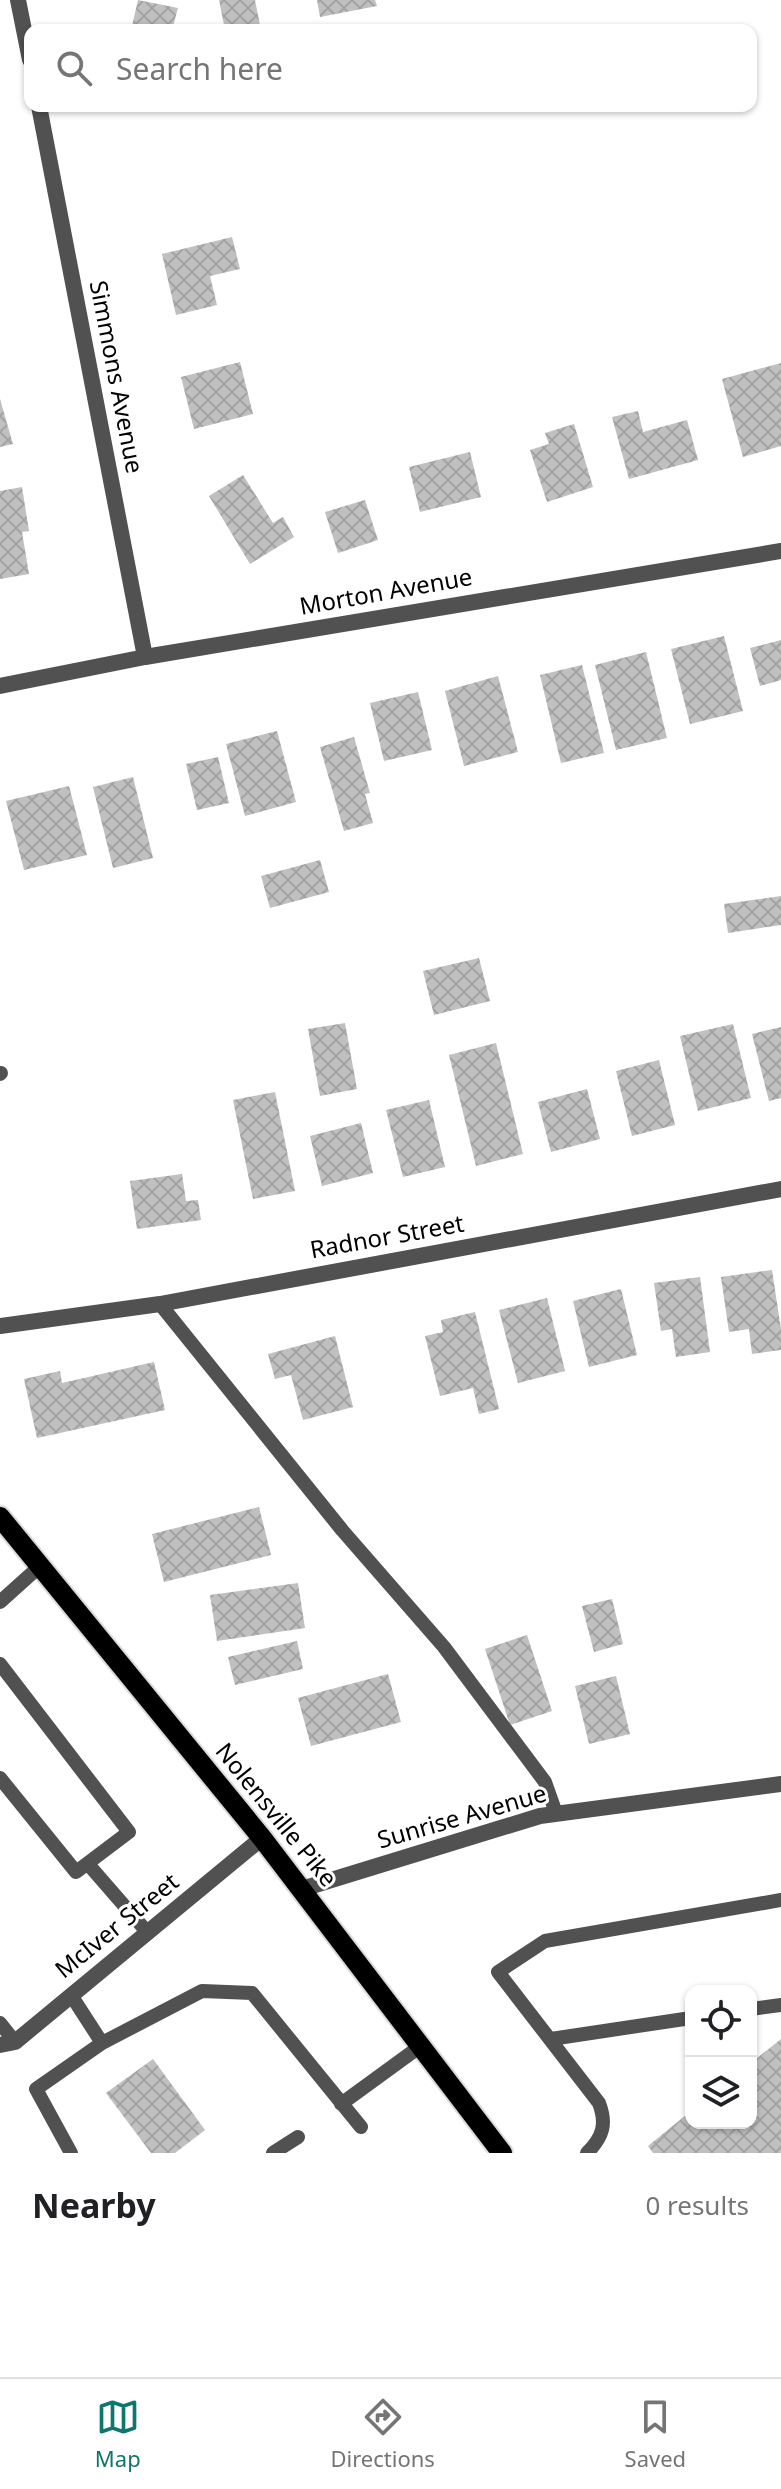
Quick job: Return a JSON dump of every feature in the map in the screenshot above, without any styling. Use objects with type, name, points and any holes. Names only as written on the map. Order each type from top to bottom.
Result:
[{"type":"main road","name":"Nolensville Pike","points":[[0,1517],[262,1838],[502,2153]]},
{"type":"street","points":[[18,0],[24,30]]},
{"type":"street","name":"Simmons Avenue","points":[[40,112],[145,657]]},
{"type":"street","name":"Morton Avenue","points":[[0,686],[145,657],[781,551]]},
{"type":"street","name":"Radnor Street","points":[[0,1326],[160,1304],[781,1189]]},
{"type":"street","name":"Sunrise Avenue","points":[[302,1889],[556,1813],[781,1784]]},
{"type":"street","name":"McIver Street","points":[[7,2043],[71,1995],[262,1838]]},
{"type":"lane","points":[[160,1304],[342,1530],[444,1647],[545,1782],[556,1813]]},
{"type":"lane","points":[[0,1602],[40,1566]]},
{"type":"lane","points":[[0,1664],[129,1832],[76,1872],[0,1778]]},
{"type":"lane","points":[[88,1864],[148,1933]]},
{"type":"lane","points":[[587,2153],[602,2133],[603,2114],[599,2103],[498,1972],[545,1941],[781,1900]]},
{"type":"lane","points":[[71,2153],[36,2089],[102,2043],[202,1991],[252,1993],[361,2127]]},
{"type":"lane","points":[[71,1995],[102,2043]]},
{"type":"lane","points":[[757,2008],[781,2005]]},
{"type":"lane","points":[[551,2039],[685,2019]]},
{"type":"lane","points":[[0,2023],[7,2043]]},
{"type":"lane","points":[[341,2104],[422,2045]]},
{"type":"lane","points":[[273,2153],[298,2137]]},
{"type":"building","points":[[138,0],[178,8],[174,24],[132,24]]},
{"type":"building","points":[[219,0],[255,0],[260,24],[224,24]]},
{"type":"building","points":[[317,0],[375,0],[377,6],[320,17]]},
{"type":"building","points":[[232,237],[240,269],[210,276],[217,305],[176,315],[162,254]]},
{"type":"building","points":[[240,362],[253,414],[194,429],[181,377]]},
{"type":"building","points":[[781,363],[781,446],[743,457],[722,379]]},
{"type":"building","points":[[0,399],[13,444],[0,447]]},
{"type":"building","points":[[638,411],[643,432],[687,420],[698,460],[629,479],[612,417]]},
{"type":"building","points":[[574,424],[593,487],[547,502],[530,450],[549,444],[545,433]]},
{"type":"building","points":[[470,452],[481,497],[420,512],[409,467]]},
{"type":"building","points":[[243,475],[273,523],[283,517],[294,537],[250,564],[209,496]]},
{"type":"building","points":[[22,487],[29,531],[22,532],[29,574],[0,579],[0,491]]},
{"type":"building","points":[[365,500],[378,540],[338,553],[325,512]]},
{"type":"building","points":[[724,636],[743,711],[690,724],[671,649]]},
{"type":"building","points":[[781,640],[781,680],[760,686],[750,648]]},
{"type":"building","points":[[646,652],[667,738],[616,750],[595,665]]},
{"type":"building","points":[[582,665],[604,753],[561,763],[540,675]]},
{"type":"building","points":[[498,676],[518,752],[464,766],[445,691]]},
{"type":"building","points":[[418,692],[432,750],[384,761],[370,703]]},
{"type":"building","points":[[277,731],[296,802],[245,816],[226,744]]},
{"type":"building","points":[[354,737],[370,793],[365,794],[373,823],[344,831],[320,747]]},
{"type":"building","points":[[218,757],[229,803],[197,810],[186,764]]},
{"type":"building","points":[[133,777],[153,858],[113,868],[93,787]]},
{"type":"building","points":[[69,786],[87,855],[24,870],[6,801]]},
{"type":"building","points":[[320,860],[329,892],[270,908],[261,876]]},
{"type":"building","points":[[781,896],[781,925],[728,933],[724,904]]},
{"type":"building","points":[[479,958],[490,1001],[434,1015],[423,971]]},
{"type":"building","points":[[345,1023],[357,1089],[320,1096],[308,1029]]},
{"type":"building","points":[[733,1024],[751,1098],[698,1111],[680,1036]]},
{"type":"building","points":[[781,1027],[781,1098],[769,1101],[752,1034]]},
{"type":"building","points":[[496,1043],[523,1154],[476,1166],[449,1055]]},
{"type":"building","points":[[659,1060],[675,1125],[632,1136],[616,1071]]},
{"type":"building","points":[[587,1089],[600,1139],[551,1152],[538,1102]]},
{"type":"building","points":[[275,1092],[295,1191],[253,1199],[233,1100]]},
{"type":"building","points":[[429,1100],[445,1167],[403,1177],[386,1110]]},
{"type":"building","points":[[361,1123],[373,1173],[322,1186],[310,1136]]},
{"type":"building","points":[[182,1174],[186,1201],[198,1200],[201,1220],[137,1229],[130,1181]]},
{"type":"building","points":[[772,1270],[781,1350],[752,1354],[749,1329],[729,1332],[721,1277]]},
{"type":"building","points":[[700,1277],[710,1352],[676,1357],[672,1329],[661,1331],[654,1283]]},
{"type":"building","points":[[621,1289],[637,1355],[589,1367],[573,1301]]},
{"type":"building","points":[[547,1298],[565,1371],[518,1383],[499,1310]]},
{"type":"building","points":[[475,1312],[499,1409],[479,1414],[473,1388],[440,1396],[425,1336],[443,1332],[441,1320]]},
{"type":"building","points":[[335,1336],[353,1407],[303,1420],[291,1375],[275,1379],[268,1354]]},
{"type":"building","points":[[154,1362],[165,1410],[37,1438],[24,1379],[60,1371],[62,1383]]},
{"type":"building","points":[[259,1507],[271,1555],[164,1582],[152,1534]]},
{"type":"building","points":[[298,1583],[305,1628],[217,1641],[210,1595]]},
{"type":"building","points":[[612,1599],[623,1644],[594,1652],[582,1606]]},
{"type":"building","points":[[527,1635],[552,1711],[510,1725],[485,1649]]},
{"type":"building","points":[[297,1641],[303,1669],[235,1685],[228,1657]]},
{"type":"building","points":[[388,1674],[401,1722],[311,1746],[298,1698]]},
{"type":"building","points":[[616,1676],[630,1734],[589,1744],[575,1686]]},
{"type":"building","points":[[781,2039],[781,2153],[653,2153],[648,2146],[685,2116],[685,2129],[757,2129],[757,2058]]},
{"type":"building","points":[[153,2059],[205,2130],[175,2153],[151,2153],[106,2093]]}]
